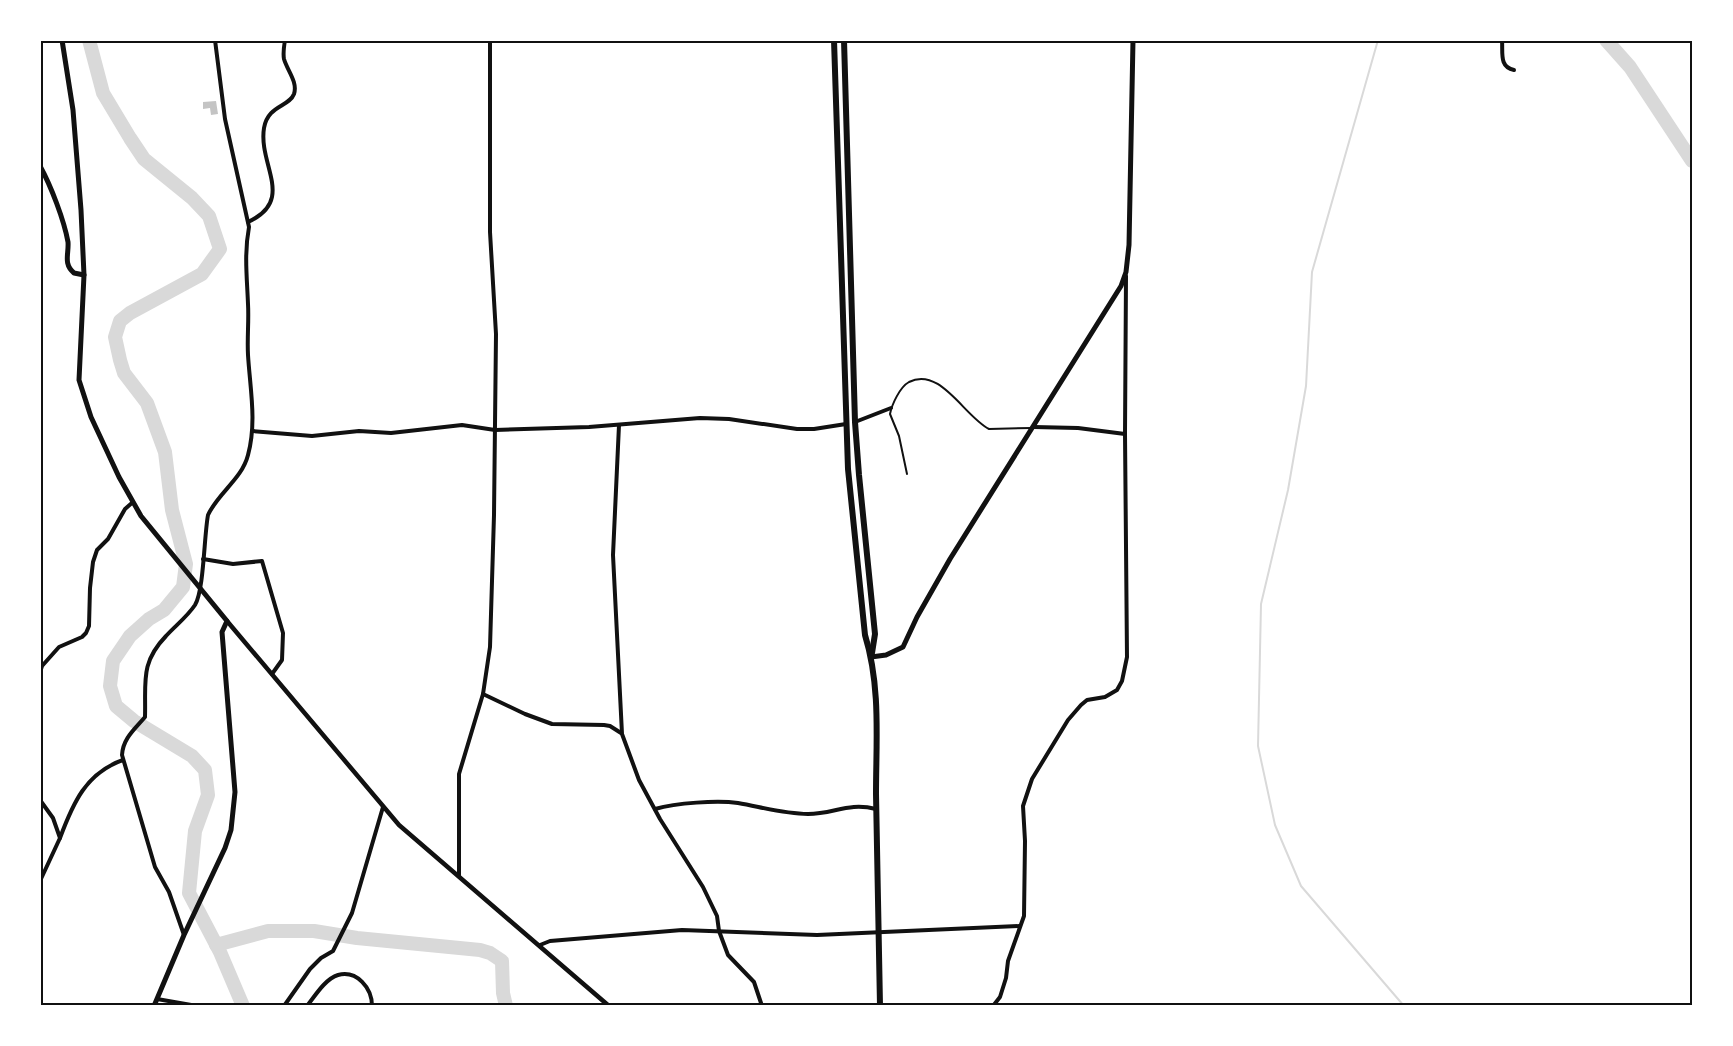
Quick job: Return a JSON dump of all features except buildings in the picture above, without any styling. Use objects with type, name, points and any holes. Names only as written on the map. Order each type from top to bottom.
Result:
[{"type":"highway","points":[[834,40],[848,470],[864,635],[871,657],[877,717],[880,1005]]},
{"type":"highway","points":[[844,40],[855,422],[875,634],[871,657]]},
{"type":"main road","points":[[62,40],[73,110],[84,275],[79,380],[91,417],[118,477],[141,516],[227,621],[222,632],[234,776],[235,808],[231,830],[155,1002]]},
{"type":"main road","points":[[871,657],[886,655],[903,647],[950,559],[1117,296],[1126,272],[1129,245],[1133,40]]},
{"type":"main road","points":[[40,166],[50,186],[67,238],[68,266],[74,273],[84,275]]},
{"type":"street","points":[[184,934],[169,892],[155,867],[123,760],[123,744],[145,717],[146,668],[153,652],[195,605],[200,590],[208,515],[241,470],[248,456],[252,431],[253,398],[248,353],[248,304],[245,276],[248,222],[225,119],[215,40]]},
{"type":"street","points":[[248,222],[262,216],[271,204],[273,190],[264,149],[265,122],[274,110],[290,100],[294,94],[293,81],[284,59],[285,40]]},
{"type":"street","points":[[459,876],[459,774],[483,694],[490,647],[496,334],[489,188],[490,40]]},
{"type":"street","points":[[1502,40],[1503,64],[1507,69],[1514,70]]},
{"type":"street","points":[[993,1005],[1000,997],[1008,962],[1024,916],[1023,806],[1032,779],[1068,720],[1081,705],[1087,700],[1105,697],[1117,690],[1124,675],[1127,657],[1126,272]]},
{"type":"street","points":[[907,474],[899,436],[890,417],[891,408],[905,385],[912,381],[924,379],[942,386],[988,429],[1078,428],[1125,434]]},
{"type":"street","points":[[855,422],[891,408]]},
{"type":"street","points":[[252,431],[312,436],[359,431],[391,434],[462,425],[495,430],[619,425],[700,418],[729,419],[797,429],[846,424]]},
{"type":"street","points":[[619,425],[613,555],[622,734],[639,780],[703,887],[717,916],[719,931],[728,955],[753,982],[762,1005]]},
{"type":"street","points":[[40,672],[42,666],[59,647],[86,633],[90,588],[97,550],[116,527],[125,509],[133,502]]},
{"type":"street","points":[[203,559],[233,564],[262,561],[283,633],[282,660],[273,674]]},
{"type":"street","points":[[227,621],[399,825],[609,1005]]},
{"type":"street","points":[[40,687],[40,713]]},
{"type":"street","points":[[483,694],[552,724],[604,725],[622,734]]},
{"type":"street","points":[[41,878],[69,815],[86,784],[104,768],[123,760]]},
{"type":"street","points":[[40,800],[53,818],[60,838]]},
{"type":"street","points":[[655,809],[668,806],[735,803],[810,814],[861,805],[877,809]]},
{"type":"street","points":[[284,1005],[310,969],[321,958],[333,951],[352,913],[383,807]]},
{"type":"street","points":[[540,945],[550,941],[682,930],[817,935],[1020,926]]},
{"type":"street","points":[[308,1005],[326,983],[338,975],[352,977],[367,985],[372,995],[372,1005]]},
{"type":"street","points":[[155,1002],[197,1005]]},
{"type":"waterway","points":[[89,40],[103,93],[130,138],[144,159],[192,198],[209,216],[220,249],[202,274],[130,313],[120,321],[115,337],[124,373],[147,403],[165,452],[172,510],[186,564],[183,587],[164,610],[149,619],[130,636],[113,661],[110,686],[116,706],[134,721],[192,756],[205,770],[208,795],[195,831],[189,893],[220,952],[243,1006]]},
{"type":"waterway","points":[[1378,40],[1312,272],[1306,386],[1288,490],[1261,604],[1258,746],[1275,825],[1301,886],[1404,1006]]},
{"type":"waterway","points":[[1606,40],[1630,67],[1692,161]]},
{"type":"waterway","points":[[216,945],[268,931],[314,931],[357,938],[480,950],[502,961],[503,993],[506,1006]]}]
